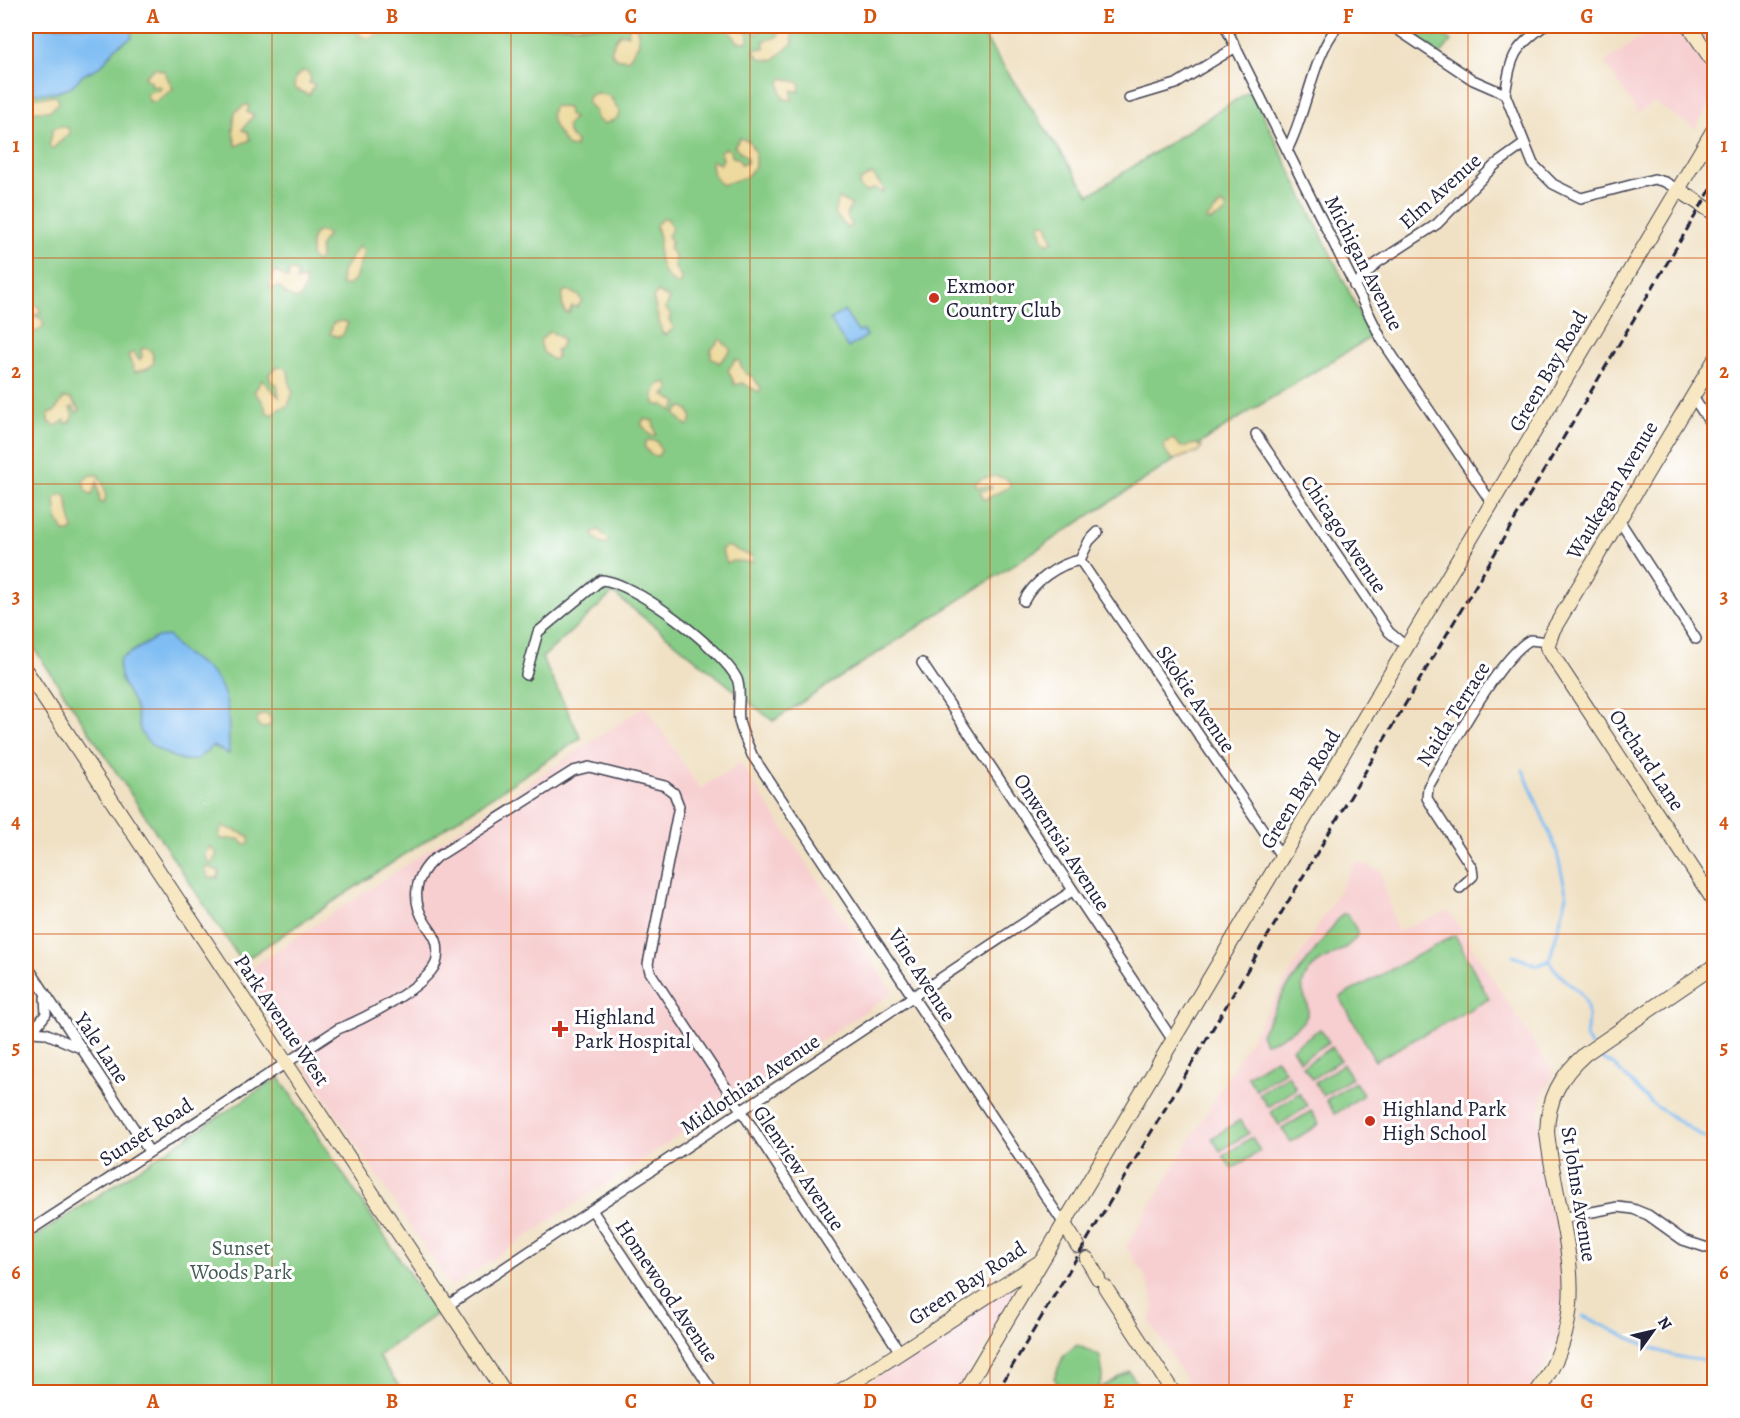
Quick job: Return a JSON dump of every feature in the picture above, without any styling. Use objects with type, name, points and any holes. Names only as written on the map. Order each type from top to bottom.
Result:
[{"type":"street","name":"Michigan Avenue","points":[[1225,26],[1382,340],[1493,504]]},
{"type":"street","points":[[1287,150],[1295,134],[1328,40],[1338,26]]},
{"type":"street","points":[[1392,26],[1473,80],[1505,94]]},
{"type":"street","points":[[1545,26],[1518,47],[1512,59],[1505,94],[1522,145],[1537,170],[1553,184],[1581,198],[1654,179],[1665,182],[1714,213]]},
{"type":"street","points":[[1689,26],[1714,63]]},
{"type":"street","points":[[1129,98],[1176,84],[1236,47]]},
{"type":"street","name":"Green Bay Road","points":[[839,1392],[1041,1261],[1172,1039],[1283,859],[1714,129]]},
{"type":"street","name":"Elm Avenue","points":[[1354,286],[1377,263],[1437,224],[1495,165],[1522,145]]},
{"type":"street","name":"Waukegan Avenue","points":[[1548,642],[1714,361]]},
{"type":"street","points":[[1693,397],[1714,429]]},
{"type":"street","name":"Chicago Avenue","points":[[1256,434],[1389,632],[1408,648]]},
{"type":"street","points":[[1619,520],[1696,639]]},
{"type":"street","points":[[1024,601],[1030,589],[1061,566],[1080,560],[1089,542],[1098,532]]},
{"type":"street","name":"Skokie Avenue","points":[[1080,560],[1283,859]]},
{"type":"street","name":"Vine Avenue","points":[[526,675],[538,632],[601,580],[616,582],[654,604],[705,641],[737,679],[739,721],[753,755],[911,998],[1078,1246]]},
{"type":"street","name":"Naida Terrace","points":[[1460,888],[1473,876],[1472,868],[1427,798],[1428,787],[1480,700],[1513,654],[1530,640],[1548,642]]},
{"type":"street","name":"Orchard Lane","points":[[1548,642],[1548,650],[1714,901]]},
{"type":"street","name":"Onwentsia Avenue","points":[[922,663],[1172,1039]]},
{"type":"street","name":"Park Avenue West","points":[[26,671],[504,1392]]},
{"type":"street","name":"Glenview Avenue","points":[[286,1063],[338,1029],[359,1021],[430,973],[436,961],[437,942],[421,916],[415,898],[422,870],[434,859],[573,771],[589,767],[665,786],[674,793],[679,806],[648,964],[650,972],[900,1352]]},
{"type":"street","name":"Midlothian Avenue","points":[[447,1306],[1072,891]]},
{"type":"street","name":"Yale Lane","points":[[26,964],[149,1151]]},
{"type":"street","name":"St Johns Avenue","points":[[1537,1392],[1557,1362],[1568,1334],[1572,1305],[1572,1285],[1549,1150],[1547,1116],[1560,1082],[1585,1054],[1714,966]]},
{"type":"street","points":[[44,992],[48,1008],[29,1032],[54,1036],[72,1042],[81,1049]]},
{"type":"street","name":"Sunset Road","points":[[26,1233],[286,1063]]},
{"type":"street","points":[[1561,1218],[1618,1207],[1633,1209],[1648,1215],[1683,1240],[1714,1250]]},
{"type":"street","name":"Homewood Avenue","points":[[592,1210],[713,1392]]},
{"type":"street","points":[[1087,1259],[1173,1392]]},
{"type":"street","points":[[964,1392],[1041,1261]]},
{"type":"shaded area","points":[[1657,26],[1714,26],[1714,99],[1695,128],[1655,103],[1638,113],[1605,62]]},
{"type":"shaded area","name":"Highland Park Hospital","points":[[645,706],[700,789],[740,763],[893,993],[451,1287],[243,973]]},
{"type":"shaded area","name":"Highland Park High School","points":[[1356,862],[1380,870],[1397,931],[1449,911],[1554,1074],[1545,1090],[1539,1112],[1543,1165],[1560,1250],[1564,1311],[1557,1342],[1547,1364],[1528,1392],[1194,1392],[1150,1322],[1154,1308],[1152,1294],[1144,1274],[1126,1247]]},
{"type":"shaded area","points":[[1011,1287],[1016,1291],[957,1392],[855,1392]]},
{"type":"green space","name":"Exmoor Country Club","points":[[26,26],[977,26],[1089,195],[1251,90],[1371,337],[1244,415],[773,721],[613,593],[542,658],[581,738],[242,962],[26,636]]},
{"type":"green space","points":[[1400,26],[1430,26],[1451,41],[1440,55]]},
{"type":"green space","points":[[1342,914],[1348,914],[1358,933],[1347,947],[1315,965],[1304,980],[1303,992],[1308,1011],[1303,1021],[1284,1035],[1265,1043],[1261,1034],[1284,992]]},
{"type":"green space","points":[[1455,935],[1489,999],[1375,1061],[1340,997]]},
{"type":"green space","points":[[1320,1029],[1329,1042],[1300,1061],[1292,1048]]},
{"type":"green space","points":[[1332,1047],[1340,1060],[1312,1079],[1303,1066]]},
{"type":"green space","points":[[1276,1058],[1285,1071],[1256,1090],[1247,1076]]},
{"type":"green space","points":[[1343,1064],[1352,1078],[1323,1096],[1315,1083]]},
{"type":"green space","points":[[1288,1075],[1296,1089],[1268,1107],[1259,1094]]},
{"type":"green space","name":"Sunset Woods Park","points":[[279,1077],[436,1314],[378,1356],[402,1390],[26,1392],[26,1243]]},
{"type":"green space","points":[[1355,1082],[1363,1095],[1335,1114],[1326,1100]]},
{"type":"green space","points":[[1299,1093],[1308,1106],[1279,1125],[1271,1112]]},
{"type":"green space","points":[[1311,1111],[1319,1124],[1291,1142],[1282,1129]]},
{"type":"green space","points":[[1240,1120],[1249,1133],[1220,1151],[1212,1138]]},
{"type":"green space","points":[[1252,1137],[1260,1151],[1232,1169],[1223,1156]]},
{"type":"green space","points":[[1077,1345],[1100,1356],[1103,1376],[1098,1390],[1129,1371],[1142,1392],[1063,1392],[1054,1378],[1064,1355]]},
{"type":"sand","points":[[356,26],[391,26],[370,39],[360,36]]},
{"type":"sand","points":[[629,26],[637,27],[639,43],[628,60],[616,58],[611,52],[615,40],[621,33],[628,35]]},
{"type":"sand","points":[[725,26],[766,27],[757,34],[749,27],[743,27],[742,30],[748,33],[749,39],[746,42],[738,42]]},
{"type":"sand","points":[[774,26],[785,26],[792,33],[793,43],[773,60],[761,59],[754,52],[755,49],[765,48],[763,41],[778,37],[779,34],[773,30]]},
{"type":"sand","points":[[154,68],[164,71],[173,89],[155,102],[149,101],[147,94],[153,90],[159,91],[161,87],[151,85],[151,81],[144,78]]},
{"type":"sand","points":[[303,71],[308,72],[311,79],[309,83],[315,85],[309,95],[294,88],[295,78]]},
{"type":"sand","points":[[783,78],[800,83],[799,92],[792,90],[792,100],[784,99],[781,93],[780,81]]},
{"type":"sand","points":[[596,93],[610,96],[620,113],[616,119],[604,124],[597,119],[595,111],[587,102],[589,96]]},
{"type":"sand","points":[[57,96],[59,103],[49,111],[26,111],[27,98]]},
{"type":"sand","points":[[247,104],[249,107],[247,112],[254,115],[242,130],[248,132],[250,140],[236,146],[233,131],[235,112]]},
{"type":"sand","points":[[554,106],[568,108],[569,115],[574,118],[567,125],[568,133],[576,142],[575,147],[568,147],[555,128],[551,117]]},
{"type":"sand","points":[[60,126],[68,128],[70,133],[52,149],[49,146],[53,129]]},
{"type":"sand","points":[[740,138],[749,141],[755,152],[755,167],[746,177],[722,185],[713,173],[712,160],[720,164],[723,160],[720,152],[725,148],[730,150],[732,157],[738,158],[741,164],[747,163],[747,158],[734,146]]},
{"type":"sand","points":[[872,174],[884,189],[882,193],[875,188],[866,192],[859,186],[860,181]]},
{"type":"sand","points":[[839,198],[852,205],[846,214],[852,225],[847,228],[834,213]]},
{"type":"sand","points":[[1221,204],[1226,207],[1226,213],[1210,221],[1206,220]]},
{"type":"sand","points":[[663,218],[668,219],[672,229],[668,236],[672,241],[669,248],[675,256],[674,266],[682,279],[678,285],[667,276],[661,265],[656,225]]},
{"type":"sand","points":[[1042,223],[1047,224],[1053,241],[1048,244],[1043,239],[1039,226]]},
{"type":"sand","points":[[320,231],[328,234],[320,246],[320,259],[317,262],[311,258],[311,243],[314,234]]},
{"type":"sand","points":[[359,246],[364,251],[355,279],[349,285],[341,285],[342,272]]},
{"type":"sand","points":[[275,271],[288,279],[289,271],[294,271],[298,274],[296,281],[305,278],[305,287],[300,298],[295,299],[285,294],[280,287],[269,288]]},
{"type":"sand","points":[[567,290],[579,296],[582,301],[577,307],[572,306],[569,313],[565,312],[562,304],[563,292]]},
{"type":"sand","points":[[658,292],[670,299],[665,309],[671,314],[669,320],[674,328],[666,335],[662,333],[653,298]]},
{"type":"sand","points":[[26,305],[38,306],[41,312],[33,316],[41,318],[44,325],[36,333],[30,327],[31,334],[26,337]]},
{"type":"sand","points":[[343,321],[348,323],[343,335],[339,337],[330,334],[333,323]]},
{"type":"sand","points":[[550,331],[563,339],[560,348],[556,350],[557,357],[553,360],[543,352],[540,341]]},
{"type":"sand","points":[[720,339],[731,350],[719,363],[711,357],[711,350]]},
{"type":"sand","points":[[147,348],[152,352],[154,363],[148,368],[135,372],[128,355],[134,352],[139,360],[142,357],[141,349]]},
{"type":"sand","points":[[735,360],[738,360],[745,373],[753,377],[761,388],[759,392],[742,383],[735,385],[728,370]]},
{"type":"sand","points":[[283,367],[288,371],[293,392],[288,406],[277,410],[273,415],[267,413],[263,402],[254,392],[262,380],[279,397],[277,384],[271,382],[269,374],[275,368]]},
{"type":"sand","points":[[666,382],[670,389],[664,395],[678,403],[672,411],[664,405],[656,405],[653,396],[658,385]]},
{"type":"sand","points":[[64,398],[71,399],[80,410],[77,413],[73,407],[70,408],[73,416],[70,422],[66,424],[65,420],[56,426],[48,422],[48,413],[54,412]]},
{"type":"sand","points":[[681,407],[686,408],[691,414],[691,421],[687,426],[675,414]]},
{"type":"sand","points":[[644,419],[653,421],[656,435],[651,436],[641,424]]},
{"type":"sand","points":[[1173,439],[1181,447],[1196,444],[1202,447],[1197,452],[1174,460],[1166,453],[1164,446],[1164,443]]},
{"type":"sand","points":[[647,440],[657,441],[661,451],[658,456],[651,455],[644,446]]},
{"type":"sand","points":[[90,475],[98,475],[102,482],[105,492],[104,504],[100,502],[97,482],[92,495],[86,491],[83,481]]},
{"type":"sand","points":[[995,476],[1007,479],[1011,486],[984,500],[980,491],[991,489],[992,486],[976,487],[975,484],[981,479]]},
{"type":"sand","points":[[61,494],[66,496],[73,529],[70,532],[64,532],[57,518],[55,499]]},
{"type":"sand","points":[[599,530],[609,540],[604,545],[593,536],[593,532]]},
{"type":"sand","points":[[727,546],[753,557],[753,562],[732,561],[727,563],[721,550]]},
{"type":"sand","points":[[264,714],[269,716],[271,721],[269,726],[264,728],[259,726],[257,721],[259,716]]},
{"type":"sand","points":[[223,826],[249,836],[250,842],[245,845],[239,839],[220,839],[219,834]]},
{"type":"sand","points":[[210,846],[217,854],[211,865],[204,855]]},
{"type":"sand","points":[[205,866],[219,871],[218,878],[208,878]]},
{"type":"water","points":[[26,26],[129,26],[132,37],[116,47],[101,66],[83,75],[70,88],[54,93],[26,93]]},
{"type":"water","points":[[844,311],[858,332],[863,330],[867,336],[848,348],[830,320]]},
{"type":"water","points":[[169,636],[183,652],[207,669],[221,687],[227,708],[229,754],[213,746],[196,760],[182,759],[158,750],[142,734],[135,706],[120,677],[120,659],[157,637]]},
{"type":"waterway","points":[[1523,770],[1556,849],[1567,896],[1549,961],[1584,998],[1588,1020],[1586,1037],[1591,1046]]},
{"type":"waterway","points":[[1513,956],[1537,965],[1549,961]]},
{"type":"waterway","points":[[1595,1052],[1597,1056],[1614,1065],[1651,1103],[1714,1144]]},
{"type":"waterway","points":[[1583,1316],[1665,1353],[1698,1360],[1714,1359]]},
{"type":"railway","points":[[997,1392],[1714,184]]},
{"type":"place","name":"Exmoor Country Club","points":[[934,298]]},
{"type":"place","name":"Highland Park Hospital","points":[[560,1029]]},
{"type":"place","name":"Highland Park High School","points":[[1370,1121]]}]
